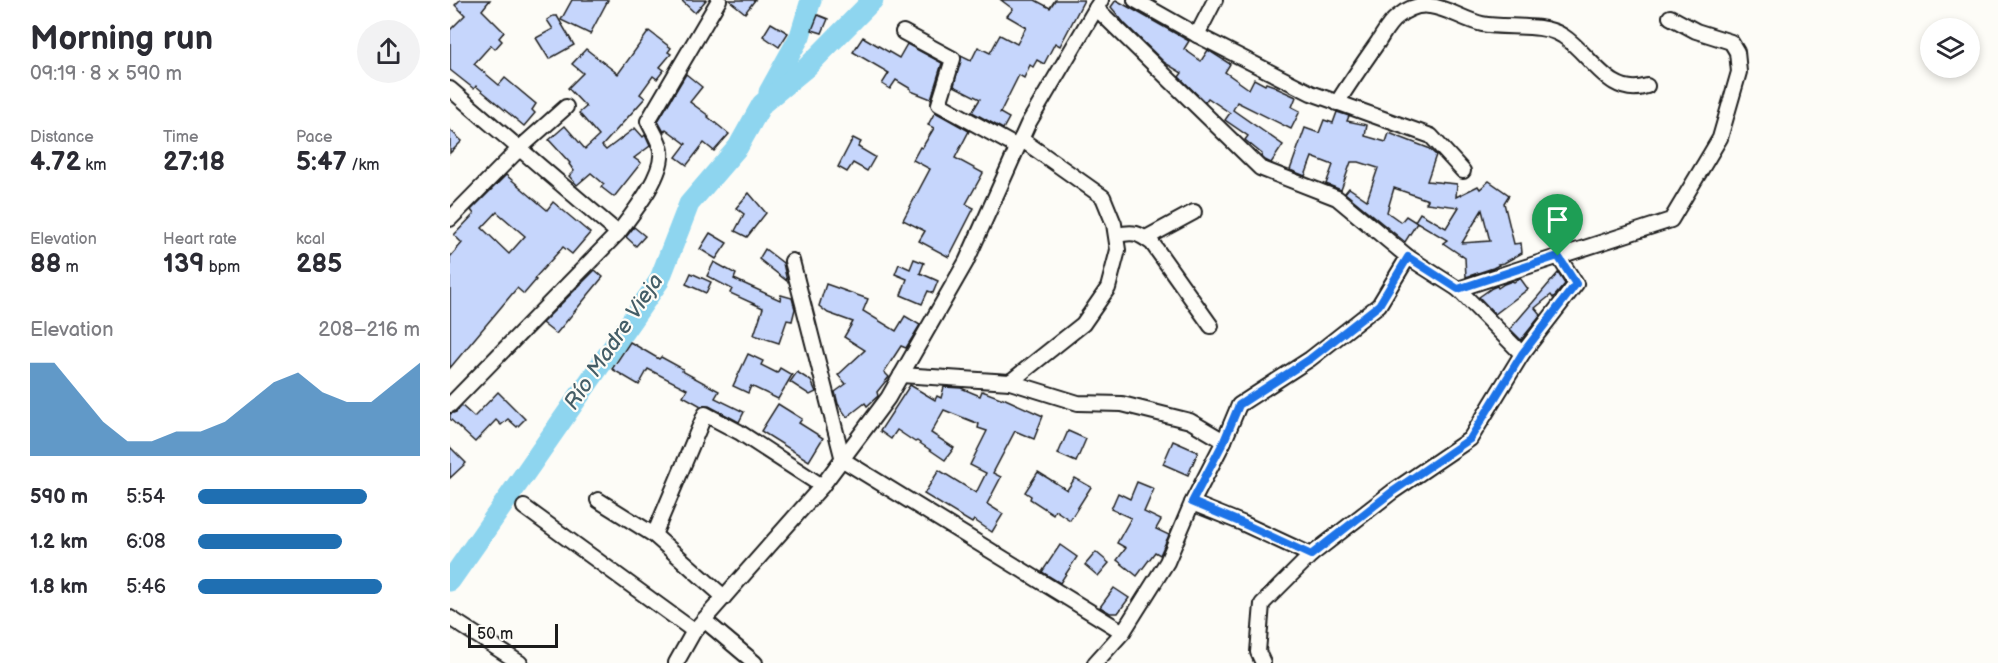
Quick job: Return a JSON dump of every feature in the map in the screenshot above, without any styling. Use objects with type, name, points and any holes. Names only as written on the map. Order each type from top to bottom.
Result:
[{"type":"street","points":[[450,405],[618,233],[650,186],[662,162],[661,148],[648,121],[719,0]]},
{"type":"street","points":[[1135,0],[1197,35],[1311,93],[1431,135],[1463,171]]},
{"type":"street","points":[[1197,35],[1215,0]]},
{"type":"street","points":[[676,663],[694,631],[822,486],[888,398],[966,262],[1028,124],[1098,4],[1260,168],[1337,198],[1408,257],[1458,289],[1522,354]]},
{"type":"street","points":[[1336,103],[1388,25],[1410,8],[1425,5],[1440,7],[1464,19],[1485,24],[1554,31],[1567,38],[1614,82],[1628,89],[1647,86]]},
{"type":"street","points":[[1458,289],[1671,220],[1719,138],[1739,72],[1736,48],[1731,42],[1696,31],[1670,17]]},
{"type":"street","points":[[903,32],[953,59],[939,104],[1019,143],[1103,197],[1114,224],[1118,250],[1108,288],[1083,324],[1010,382]]},
{"type":"street","points":[[450,88],[618,233]]},
{"type":"street","points":[[450,219],[520,148],[566,107]]},
{"type":"street","points":[[1146,238],[1194,212]]},
{"type":"street","points":[[1117,235],[1129,232],[1138,233],[1152,243],[1211,326]]},
{"type":"street","points":[[1263,663],[1258,652],[1262,604],[1311,555],[1392,492],[1470,439],[1522,354],[1576,284],[1558,256]]},
{"type":"street","points":[[1095,663],[1123,632],[1167,562],[1192,502],[1224,441],[1239,405],[1310,359],[1379,305],[1408,257]]},
{"type":"street","points":[[792,261],[843,460],[1123,632]]},
{"type":"street","points":[[901,375],[1010,382],[1078,403],[1122,404],[1190,421],[1224,441]]},
{"type":"street","points":[[654,536],[705,414],[739,432],[822,486]]},
{"type":"street","points":[[598,500],[654,536],[724,597]]},
{"type":"street","points":[[1192,502],[1311,555]]},
{"type":"street","points":[[524,507],[694,631]]},
{"type":"street","points":[[450,618],[520,663]]},
{"type":"street","points":[[704,620],[755,663]]},
{"type":"building","points":[[460,0],[490,0],[482,10],[504,32],[499,38],[502,41],[495,49],[491,45],[474,64],[499,85],[505,78],[536,104],[532,110],[535,113],[524,126],[476,86],[474,89],[450,70],[450,30],[465,15],[455,5]]},
{"type":"building","points":[[572,0],[608,0],[590,34],[561,20]]},
{"type":"building","points":[[681,0],[706,0],[695,13]]},
{"type":"building","points":[[729,0],[755,0],[745,13]]},
{"type":"building","points":[[1001,0],[1035,0],[1050,8],[1055,0],[1084,0],[1060,46],[1055,43],[1044,64],[1037,60],[1033,67],[1030,65],[1024,78],[1019,75],[1000,113],[1009,118],[1003,129],[972,112],[980,99],[954,86],[961,56],[971,61],[978,47],[990,53],[1000,35],[1017,44],[1026,27],[1007,16],[1013,9]]},
{"type":"building","points":[[1116,0],[1189,41],[1184,49],[1201,61],[1208,50],[1230,64],[1225,72],[1249,89],[1254,79],[1296,97],[1292,107],[1300,111],[1291,129],[1237,102],[1233,110],[1283,145],[1271,163],[1245,140],[1248,136],[1225,120],[1230,113],[1208,98],[1205,102],[1179,77],[1182,73],[1165,63],[1125,24],[1111,7]]},
{"type":"building","points":[[818,15],[828,19],[822,33],[812,30]]},
{"type":"building","points":[[557,16],[574,45],[549,59],[536,38],[553,29],[547,20]]},
{"type":"building","points":[[771,23],[788,33],[779,47],[763,36]]},
{"type":"building","points":[[649,31],[671,48],[668,52],[671,54],[660,67],[664,70],[657,79],[653,76],[640,94],[645,98],[602,146],[606,150],[635,128],[643,137],[645,135],[650,146],[634,158],[641,163],[614,197],[601,187],[604,184],[591,173],[577,185],[569,176],[574,171],[570,163],[549,140],[565,126],[585,149],[599,136],[579,113],[586,107],[568,88],[583,73],[572,64],[586,49],[618,74]]},
{"type":"building","points":[[863,37],[899,58],[907,44],[942,63],[931,99],[911,91],[896,80],[890,89],[882,84],[889,73],[853,52]]},
{"type":"building","points":[[686,74],[702,87],[690,102],[729,134],[714,151],[704,143],[687,165],[676,157],[686,144],[666,129],[664,132],[658,121]]},
{"type":"building","points":[[935,112],[969,131],[955,158],[983,173],[966,204],[974,208],[949,257],[919,241],[925,231],[903,220],[930,169],[913,160],[934,128],[928,125]]},
{"type":"building","points":[[1337,112],[1349,116],[1347,121],[1367,125],[1365,136],[1386,142],[1389,133],[1428,148],[1436,155],[1427,181],[1457,184],[1456,197],[1478,186],[1480,189],[1489,181],[1509,195],[1504,203],[1514,244],[1521,243],[1522,253],[1493,268],[1466,277],[1465,258],[1443,243],[1447,240],[1415,221],[1420,213],[1446,228],[1459,207],[1426,203],[1428,200],[1394,188],[1387,212],[1401,222],[1406,216],[1417,223],[1405,242],[1345,193],[1349,188],[1367,200],[1378,168],[1351,162],[1341,190],[1326,184],[1333,165],[1312,157],[1305,176],[1290,170],[1305,128],[1319,133],[1324,120],[1333,123]],"holes":[[[1482,210],[1490,241],[1462,243]]]},
{"type":"building","points":[[450,130],[462,141],[450,153]]},
{"type":"building","points":[[853,138],[861,142],[858,147],[875,157],[867,171],[853,163],[847,172],[838,167]]},
{"type":"building","points":[[506,175],[547,210],[553,202],[590,233],[572,254],[563,247],[534,279],[536,280],[524,294],[517,288],[450,368],[450,257],[462,243],[454,235],[474,214],[471,210]],"holes":[[[497,212],[525,236],[509,254],[482,228]]]},
{"type":"building","points":[[749,193],[766,213],[747,237],[735,231],[744,214],[736,208]]},
{"type":"building","points":[[634,227],[645,236],[636,246],[626,237]]},
{"type":"building","points":[[710,233],[727,243],[716,259],[700,249]]},
{"type":"building","points":[[765,249],[783,263],[787,281],[759,259]]},
{"type":"building","points":[[914,259],[924,263],[920,273],[938,281],[933,293],[928,291],[922,304],[901,295],[907,279],[895,274],[899,264],[910,269]]},
{"type":"building","points":[[714,262],[736,274],[734,279],[780,300],[781,295],[792,298],[795,309],[792,321],[787,320],[779,343],[754,335],[763,308],[730,293],[732,289],[707,276]]},
{"type":"building","points":[[595,270],[603,277],[556,334],[542,323]]},
{"type":"building","points":[[691,273],[711,282],[706,293],[686,284]]},
{"type":"building","points":[[1558,273],[1565,284],[1553,298],[1551,295],[1535,308],[1541,315],[1521,340],[1510,329]]},
{"type":"building","points":[[1520,278],[1528,289],[1495,314],[1479,297],[1492,288],[1497,286],[1498,288]]},
{"type":"building","points":[[826,284],[868,299],[863,311],[896,331],[905,316],[920,325],[906,348],[901,346],[884,372],[889,377],[877,392],[878,396],[867,406],[865,403],[847,417],[838,404],[835,392],[846,384],[838,375],[865,350],[844,337],[853,322],[828,313],[819,306]]},
{"type":"building","points":[[630,342],[659,359],[661,357],[683,369],[682,371],[719,391],[715,398],[744,412],[739,422],[709,406],[701,406],[683,396],[687,389],[648,369],[639,385],[612,369]]},
{"type":"building","points":[[748,354],[763,361],[761,365],[777,373],[780,368],[792,375],[778,399],[751,386],[748,393],[733,386]]},
{"type":"building","points":[[797,372],[811,381],[816,392],[810,395],[790,382]]},
{"type":"building","points":[[910,385],[935,400],[937,396],[941,398],[944,387],[961,388],[980,396],[982,391],[1043,416],[1034,439],[1015,431],[993,473],[1001,477],[987,504],[1003,514],[992,532],[974,520],[972,523],[924,494],[939,470],[976,493],[986,473],[970,465],[987,431],[978,428],[979,424],[944,410],[931,433],[954,448],[945,460],[897,430],[891,439],[880,431]]},
{"type":"building","points":[[498,392],[525,419],[517,427],[508,419],[501,425],[496,420],[475,442],[450,419],[450,414],[462,406],[474,417]]},
{"type":"building","points":[[778,404],[802,419],[799,423],[823,438],[809,461],[761,431]]},
{"type":"building","points":[[1068,431],[1086,439],[1076,462],[1058,454]]},
{"type":"building","points":[[1173,441],[1198,452],[1188,475],[1163,464]]},
{"type":"building","points":[[450,447],[466,463],[450,478]]},
{"type":"building","points":[[1038,472],[1067,490],[1075,478],[1091,487],[1070,520],[1055,510],[1053,514],[1030,499],[1031,496],[1025,492]]},
{"type":"building","points":[[1137,482],[1154,489],[1144,512],[1161,520],[1156,529],[1169,535],[1160,555],[1155,552],[1137,576],[1117,560],[1126,548],[1117,543],[1131,518],[1111,509],[1118,493],[1130,499]]},
{"type":"building","points":[[1060,545],[1077,557],[1060,583],[1042,572]]},
{"type":"building","points":[[1096,552],[1109,563],[1098,576],[1085,565]]},
{"type":"building","points":[[1114,588],[1129,598],[1118,613],[1110,613],[1100,607]]},
{"type":"waterway","points":[[769,92],[800,36],[811,0]]},
{"type":"waterway","name":"Río Madre Vieja","points":[[450,581],[659,281],[689,204],[738,147],[762,104],[807,67],[873,0]]},
{"type":"route","points":[[1558,256],[1576,284],[1522,354],[1470,439],[1392,492],[1311,555],[1192,502],[1224,441],[1239,405],[1310,359],[1379,305],[1408,257],[1458,289],[1558,256]]}]
